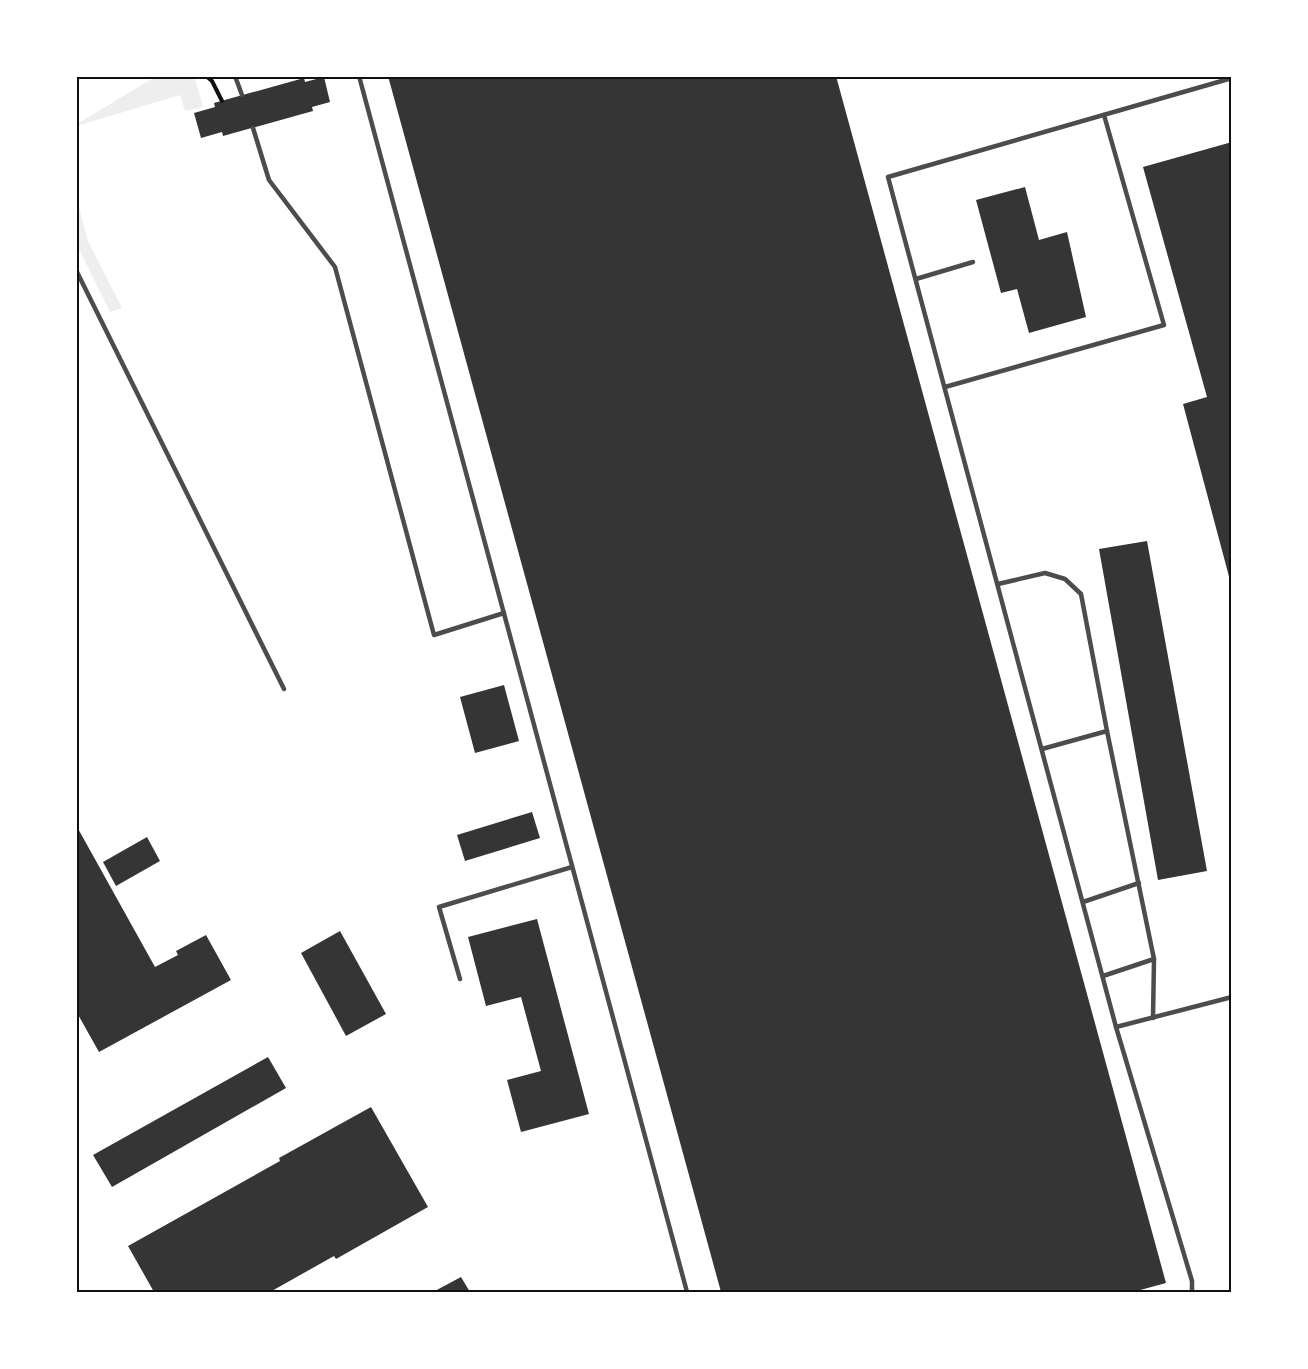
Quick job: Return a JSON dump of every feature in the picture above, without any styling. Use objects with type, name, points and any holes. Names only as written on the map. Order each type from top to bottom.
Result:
[{"type":"lane","points":[[235,76],[242,95]]},
{"type":"lane","points":[[359,76],[687,1293]]},
{"type":"lane","points":[[1192,1293],[1192,1281],[1102,976],[888,177],[1232,78]]},
{"type":"lane","points":[[945,387],[1164,325],[1104,115]]},
{"type":"lane","points":[[253,128],[270,180],[335,267],[434,635],[504,613]]},
{"type":"lane","points":[[916,279],[973,262]]},
{"type":"lane","points":[[76,270],[284,689]]},
{"type":"lane","points":[[998,584],[1045,573],[1065,579],[1081,594],[1154,959],[1153,1018]]},
{"type":"lane","points":[[1042,748],[1107,731]]},
{"type":"lane","points":[[460,979],[438,907],[572,867]]},
{"type":"lane","points":[[1083,902],[1139,883]]},
{"type":"lane","points":[[1102,976],[1154,959]]},
{"type":"lane","points":[[1116,1027],[1232,997]]},
{"type":"path","points":[[206,76],[212,81],[222,101]]},
{"type":"shaded area","points":[[191,76],[196,82],[203,107],[185,111],[180,95],[77,126],[155,77]]},
{"type":"shaded area","points":[[77,200],[88,241],[122,308],[110,312],[77,245]]},
{"type":"building","points":[[388,76],[836,76],[1166,1283],[1133,1292],[721,1292]]},
{"type":"building","points":[[324,77],[330,102],[312,107],[313,111],[223,136],[222,132],[201,138],[194,113],[215,107],[214,103],[304,78],[305,82]]},
{"type":"building","points":[[1232,142],[1231,584],[1183,404],[1207,397],[1143,167]]},
{"type":"building","points":[[1025,187],[1039,240],[1067,232],[1086,317],[1029,333],[1017,289],[1001,293],[976,200]]},
{"type":"building","points":[[1147,541],[1207,871],[1158,880],[1099,549]]},
{"type":"building","points":[[504,685],[519,741],[475,753],[460,697]]},
{"type":"building","points":[[532,812],[540,838],[465,861],[457,835]]},
{"type":"building","points":[[76,825],[155,967],[178,955],[176,951],[206,935],[231,980],[99,1052],[76,1011],[79,1009],[76,1004]]},
{"type":"building","points":[[147,837],[160,861],[116,886],[103,862]]},
{"type":"building","points":[[537,919],[589,1114],[521,1132],[507,1080],[541,1071],[521,997],[486,1006],[468,937]]},
{"type":"building","points":[[340,931],[386,1014],[346,1036],[301,953]]},
{"type":"building","points":[[268,1057],[286,1088],[112,1187],[93,1155]]},
{"type":"building","points":[[371,1107],[428,1207],[336,1259],[334,1256],[270,1292],[154,1292],[128,1246]]},
{"type":"building","points":[[461,1277],[470,1292],[433,1292]]}]
